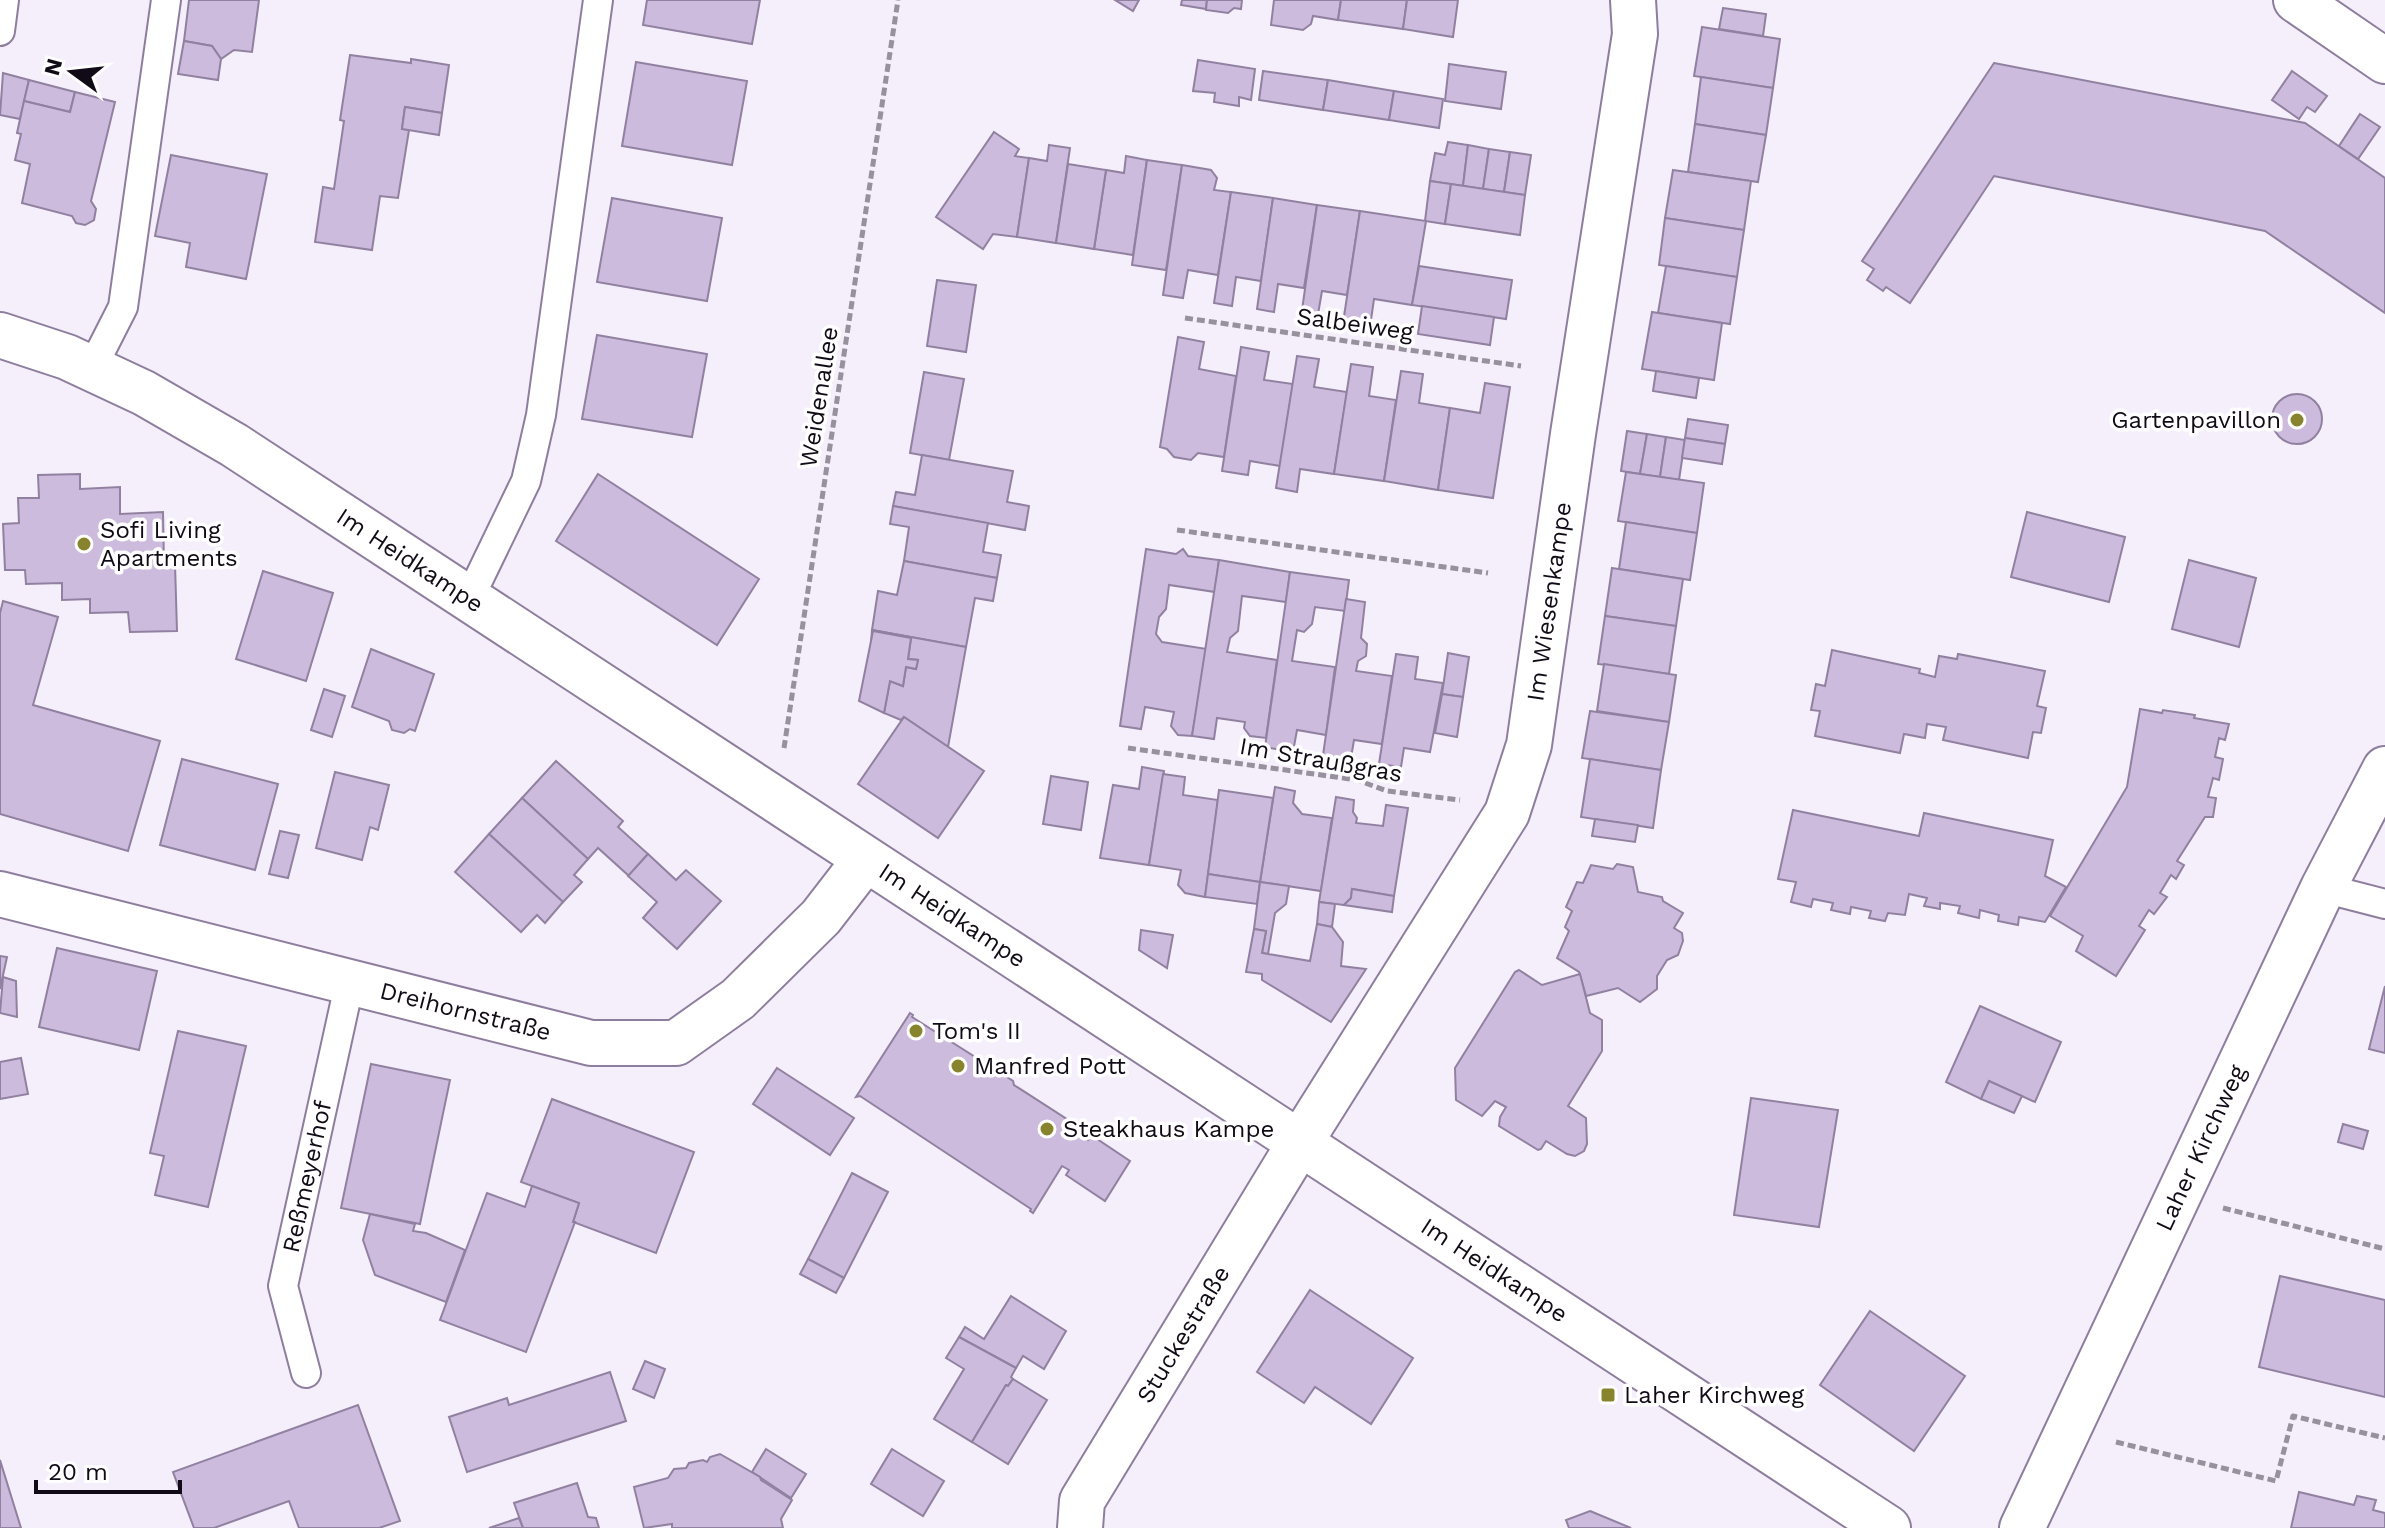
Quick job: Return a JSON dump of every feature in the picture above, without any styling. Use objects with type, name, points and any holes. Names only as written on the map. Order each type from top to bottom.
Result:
[{"type":"street","name":"Im Wiesenkampe","points":[[1299,1144],[1507,813],[1529,745],[1635,34],[1633,0]]},
{"type":"street","points":[[2296,0],[2385,61]]},
{"type":"street","name":"Im Heidkampe","points":[[0,335],[92,368],[144,393],[234,445],[1888,1528]]},
{"type":"street","name":"Laher Kirchweg","points":[[2022,1528],[2323,888],[2385,769]]},
{"type":"street","name":"Dreihornstraße","points":[[0,894],[591,1043],[676,1043],[738,999],[821,917],[865,860]]},
{"type":"street","name":"Stuckestraße","points":[[1080,1528],[1082,1501],[1299,1144]]},
{"type":"lane","points":[[0,31],[4,0]]},
{"type":"lane","points":[[92,368],[123,307],[166,0]]},
{"type":"lane","points":[[469,599],[526,481],[541,415],[598,0]]},
{"type":"lane","points":[[2323,888],[2385,904]]},
{"type":"lane","name":"Reßmeyerhof","points":[[306,1373],[283,1286],[350,981]]},
{"type":"path","name":"Weidenallee","points":[[776,800],[898,0]]},
{"type":"path","name":"Salbeiweg","points":[[1185,318],[1521,366]]},
{"type":"path","points":[[1177,530],[1488,573]]},
{"type":"path","name":"Im Straußgras","points":[[1128,748],[1357,780],[1387,791],[1464,801],[1507,813]]},
{"type":"path","points":[[2178,1197],[2385,1249]]},
{"type":"path","points":[[2070,1430],[2276,1481],[2293,1416],[2385,1438]]},
{"type":"building","points":[[189,0],[259,0],[252,52],[234,50],[221,59],[212,46],[184,41]]},
{"type":"building","points":[[647,0],[760,0],[752,44],[643,25]]},
{"type":"building","points":[[1115,0],[1139,0],[1133,11]]},
{"type":"building","points":[[1182,0],[1207,0],[1206,9],[1181,5]]},
{"type":"building","points":[[1207,0],[1242,0],[1241,9],[1234,8],[1228,13],[1206,10]]},
{"type":"building","points":[[1274,0],[1341,0],[1338,20],[1313,16],[1311,24],[1303,30],[1271,25]]},
{"type":"building","points":[[1341,0],[1407,0],[1403,29],[1338,20]]},
{"type":"building","points":[[1407,0],[1458,0],[1453,37],[1403,29]]},
{"type":"building","points":[[1723,8],[1766,14],[1763,36],[1719,29]]},
{"type":"building","points":[[1702,27],[1780,39],[1773,88],[1694,76]]},
{"type":"building","points":[[184,41],[212,46],[221,59],[218,80],[178,74]]},
{"type":"building","points":[[350,55],[449,65],[442,113],[405,107],[402,129],[409,130],[398,198],[380,196],[372,250],[315,242],[323,187],[334,189]]},
{"type":"building","points":[[1198,60],[1255,69],[1251,100],[1239,97],[1239,106],[1214,102],[1215,93],[1193,91]]},
{"type":"building","points":[[636,62],[747,81],[732,165],[622,146]]},
{"type":"building","points":[[1994,63],[2305,123],[2385,178],[2385,313],[2265,231],[1994,176],[1910,303],[1886,287],[1883,291],[1867,280],[1874,269],[1862,261]]},
{"type":"building","points":[[1449,64],[1506,72],[1501,109],[1445,101]]},
{"type":"building","points":[[1263,71],[1328,80],[1323,110],[1259,100]]},
{"type":"building","points":[[2292,71],[2327,96],[2315,112],[2307,107],[2299,119],[2272,100]]},
{"type":"building","points":[[3,73],[29,80],[20,119],[0,115]]},
{"type":"building","points":[[1701,77],[1773,88],[1766,135],[1695,124]]},
{"type":"building","points":[[29,80],[75,92],[70,112],[24,101]]},
{"type":"building","points":[[1328,80],[1394,91],[1389,120],[1323,110]]},
{"type":"building","points":[[1394,91],[1443,99],[1439,128],[1389,120]]},
{"type":"building","points":[[75,92],[115,102],[91,201],[96,209],[94,220],[85,225],[76,223],[72,216],[22,203],[30,164],[15,160],[24,101],[70,112]]},
{"type":"building","points":[[405,107],[442,113],[439,135],[402,129]]},
{"type":"building","points":[[2360,114],[2380,127],[2358,159],[2339,146]]},
{"type":"building","points":[[1695,124],[1766,135],[1758,182],[1688,172]]},
{"type":"building","points":[[994,132],[1019,149],[1015,156],[1029,158],[1017,237],[993,234],[983,249],[936,217]]},
{"type":"building","points":[[1448,142],[1468,145],[1463,186],[1430,181],[1435,153],[1445,155]]},
{"type":"building","points":[[1049,145],[1070,148],[1056,243],[1017,237],[1029,158],[1047,161]]},
{"type":"building","points":[[1468,145],[1489,149],[1483,189],[1463,186]]},
{"type":"building","points":[[1489,149],[1510,152],[1504,192],[1483,189]]},
{"type":"building","points":[[1510,152],[1531,155],[1525,195],[1504,192]]},
{"type":"building","points":[[171,155],[267,174],[246,279],[186,267],[190,243],[155,236]]},
{"type":"building","points":[[1126,156],[1147,160],[1133,255],[1094,249],[1106,170],[1124,173]]},
{"type":"building","points":[[1147,160],[1182,165],[1166,270],[1132,265]]},
{"type":"building","points":[[1068,164],[1106,170],[1094,249],[1056,243]]},
{"type":"building","points":[[1182,165],[1211,170],[1217,178],[1214,190],[1231,192],[1218,275],[1188,270],[1183,298],[1163,295]]},
{"type":"building","points":[[1673,170],[1751,181],[1744,230],[1665,218]]},
{"type":"building","points":[[1430,181],[1451,184],[1445,224],[1425,221]]},
{"type":"building","points":[[1451,184],[1525,195],[1520,235],[1445,224]]},
{"type":"building","points":[[1231,192],[1273,198],[1261,281],[1236,277],[1232,306],[1214,303]]},
{"type":"building","points":[[612,198],[722,218],[707,301],[597,282]]},
{"type":"building","points":[[1273,198],[1317,205],[1304,288],[1278,284],[1274,312],[1257,309]]},
{"type":"building","points":[[1317,205],[1360,211],[1347,295],[1322,291],[1317,320],[1301,317]]},
{"type":"building","points":[[1360,211],[1426,221],[1412,305],[1374,299],[1370,327],[1343,323]]},
{"type":"building","points":[[1665,218],[1744,230],[1737,277],[1659,265]]},
{"type":"building","points":[[1419,266],[1512,280],[1506,319],[1412,305]]},
{"type":"building","points":[[1666,266],[1737,277],[1730,324],[1658,313]]},
{"type":"building","points":[[937,280],[976,285],[966,352],[927,346]]},
{"type":"building","points":[[1422,306],[1494,317],[1490,345],[1418,334]]},
{"type":"building","points":[[1652,312],[1722,323],[1714,380],[1642,369]]},
{"type":"building","points":[[597,335],[707,354],[692,437],[582,419]]},
{"type":"building","points":[[1178,337],[1204,342],[1199,369],[1236,376],[1224,457],[1198,453],[1191,460],[1174,457],[1167,449],[1160,447]]},
{"type":"building","points":[[1241,347],[1269,352],[1264,380],[1293,384],[1280,466],[1250,461],[1248,475],[1222,471]]},
{"type":"building","points":[[1297,356],[1319,359],[1314,387],[1347,392],[1334,474],[1300,469],[1297,492],[1276,488]]},
{"type":"building","points":[[1351,364],[1373,367],[1369,396],[1396,400],[1384,481],[1334,474]]},
{"type":"building","points":[[1401,371],[1423,374],[1419,403],[1450,408],[1438,490],[1384,481]]},
{"type":"building","points":[[1656,371],[1699,378],[1696,398],[1653,391]]},
{"type":"building","points":[[924,372],[964,379],[949,460],[910,453]]},
{"type":"building","points":[[1485,383],[1510,387],[1493,498],[1438,490],[1450,408],[1480,413]]},
{"type":"building","name":"Gartenpavillon","points":[[2297,394],[2315,401],[2322,419],[2315,437],[2297,444],[2279,437],[2272,419],[2279,401]]},
{"type":"building","points":[[1688,419],[1728,425],[1725,444],[1685,438]]},
{"type":"building","points":[[1627,431],[1647,434],[1640,474],[1621,471]]},
{"type":"building","points":[[1647,434],[1666,437],[1660,477],[1640,474]]},
{"type":"building","points":[[1666,437],[1685,440],[1679,480],[1660,477]]},
{"type":"building","points":[[1685,438],[1725,444],[1722,464],[1682,458]]},
{"type":"building","points":[[922,455],[1013,471],[1007,502],[1029,506],[1025,530],[893,506],[896,492],[915,495]]},
{"type":"building","points":[[1626,472],[1704,483],[1697,533],[1618,521]]},
{"type":"building","name":"Sofi Living Apartments","points":[[80,474],[80,489],[120,487],[120,514],[163,512],[164,564],[175,564],[177,631],[130,632],[128,612],[90,613],[90,599],[62,600],[62,583],[26,584],[25,570],[5,570],[3,524],[19,523],[18,498],[39,498],[38,475]]},
{"type":"building","points":[[598,474],[759,579],[717,645],[556,541]]},
{"type":"building","points":[[893,506],[988,523],[983,552],[1001,555],[997,578],[904,561],[909,527],[890,524]]},
{"type":"building","points":[[2027,512],[2125,537],[2109,602],[2011,577]]},
{"type":"building","points":[[1626,522],[1697,533],[1690,580],[1619,569]]},
{"type":"building","points":[[1146,549],[1176,554],[1183,549],[1188,556],[1219,560],[1215,592],[1169,585],[1166,609],[1159,617],[1156,634],[1162,642],[1207,649],[1192,736],[1178,735],[1171,726],[1174,712],[1145,707],[1141,729],[1120,726]]},
{"type":"building","points":[[1219,560],[1290,572],[1286,602],[1242,596],[1238,631],[1230,638],[1227,652],[1277,660],[1266,738],[1250,736],[1244,728],[1245,722],[1217,718],[1214,739],[1192,736]]},
{"type":"building","points":[[2189,560],[2256,578],[2239,647],[2172,629]]},
{"type":"building","points":[[904,561],[997,578],[993,601],[975,598],[966,647],[872,630],[878,591],[897,595]]},
{"type":"building","points":[[1612,568],[1683,579],[1676,626],[1605,616]]},
{"type":"building","points":[[263,571],[333,593],[306,681],[236,659]]},
{"type":"building","points":[[1290,572],[1349,580],[1345,611],[1315,607],[1312,624],[1304,632],[1297,630],[1292,661],[1335,667],[1326,735],[1297,730],[1293,752],[1265,747]]},
{"type":"building","points":[[1346,599],[1365,602],[1361,638],[1367,644],[1366,656],[1358,661],[1356,671],[1392,676],[1382,744],[1354,740],[1352,752],[1343,759],[1323,755]]},
{"type":"building","points":[[3,601],[58,617],[33,705],[160,741],[128,851],[0,814],[0,613]]},
{"type":"building","points":[[1605,616],[1676,626],[1669,674],[1598,664]]},
{"type":"building","points":[[872,630],[966,647],[948,747],[904,717],[901,720],[884,713],[890,681],[903,686],[906,667],[916,669],[918,660],[908,659],[911,638],[873,631],[871,643]]},
{"type":"building","points":[[873,631],[911,638],[908,659],[918,660],[916,669],[906,667],[903,686],[890,681],[884,713],[859,701]]},
{"type":"building","points":[[371,649],[434,674],[415,731],[410,729],[404,733],[392,730],[389,721],[352,707]]},
{"type":"building","points":[[1832,650],[1920,669],[1919,673],[1935,677],[1939,656],[1957,659],[1958,654],[2045,671],[2037,706],[2046,708],[2041,733],[2033,732],[2028,758],[1943,740],[1946,727],[1927,724],[1925,738],[1904,734],[1900,753],[1815,736],[1820,711],[1811,710],[1816,684],[1825,686]]},
{"type":"building","points":[[1448,653],[1469,657],[1463,697],[1442,694]]},
{"type":"building","points":[[1396,654],[1418,657],[1415,679],[1443,683],[1430,752],[1404,748],[1401,767],[1379,764]]},
{"type":"building","points":[[1604,664],[1676,675],[1669,722],[1597,711]]},
{"type":"building","points":[[324,689],[345,696],[332,737],[311,730]]},
{"type":"building","points":[[1442,694],[1463,697],[1457,737],[1435,733]]},
{"type":"building","points":[[2140,709],[2195,715],[2194,718],[2229,724],[2225,740],[2219,738],[2215,757],[2223,759],[2219,780],[2213,778],[2208,797],[2216,798],[2213,817],[2205,817],[2177,861],[2184,865],[2176,879],[2171,875],[2160,893],[2167,897],[2154,914],[2149,910],[2139,926],[2145,930],[2116,976],[2076,951],[2083,936],[2050,916],[2127,787]]},
{"type":"building","points":[[1590,711],[1669,722],[1661,770],[1582,758]]},
{"type":"building","points":[[904,717],[984,771],[938,838],[858,784]]},
{"type":"building","points":[[182,759],[278,784],[255,870],[160,845]]},
{"type":"building","points":[[1590,759],[1661,770],[1653,828],[1581,817]]},
{"type":"building","points":[[556,761],[623,821],[618,827],[648,854],[629,876],[598,848],[588,859],[522,798]]},
{"type":"building","points":[[1142,767],[1164,771],[1149,865],[1100,858],[1113,785],[1139,789]]},
{"type":"building","points":[[335,772],[389,785],[378,830],[370,827],[362,860],[316,848]]},
{"type":"building","points":[[1163,774],[1185,777],[1183,795],[1218,800],[1205,897],[1185,893],[1178,885],[1181,870],[1149,865]]},
{"type":"building","points":[[1051,776],[1088,782],[1081,830],[1043,824]]},
{"type":"building","points":[[1275,787],[1295,791],[1293,803],[1302,814],[1332,818],[1321,891],[1260,882]]},
{"type":"building","points":[[1219,790],[1273,798],[1260,882],[1208,874]]},
{"type":"building","points":[[1336,797],[1354,800],[1356,823],[1383,826],[1386,805],[1408,808],[1394,896],[1352,889],[1351,898],[1344,905],[1319,902]]},
{"type":"building","points":[[522,798],[588,859],[574,875],[582,882],[563,902],[489,834]]},
{"type":"building","points":[[1793,810],[1919,836],[1924,813],[2053,840],[2045,876],[2066,887],[2045,922],[2019,917],[2018,925],[1998,921],[1999,915],[1980,910],[1979,918],[1958,913],[1960,906],[1940,903],[1940,909],[1924,906],[1927,898],[1909,894],[1905,915],[1888,913],[1885,921],[1869,918],[1871,911],[1851,907],[1850,914],[1831,910],[1833,903],[1813,899],[1811,907],[1791,902],[1796,882],[1778,879]]},
{"type":"building","points":[[1595,819],[1638,825],[1635,842],[1592,836]]},
{"type":"building","points":[[280,831],[299,835],[288,878],[269,874]]},
{"type":"building","points":[[489,834],[563,902],[545,923],[537,915],[521,932],[455,872]]},
{"type":"building","points":[[648,854],[676,880],[686,870],[721,901],[677,949],[643,918],[657,902],[628,876]]},
{"type":"building","points":[[1617,864],[1633,867],[1638,892],[1662,897],[1663,901],[1683,913],[1674,928],[1682,933],[1683,941],[1678,955],[1667,960],[1657,976],[1657,989],[1640,1002],[1618,988],[1586,996],[1579,972],[1557,958],[1569,931],[1565,927],[1572,911],[1566,907],[1577,882],[1583,883],[1591,865],[1613,869]]},
{"type":"building","points":[[1208,874],[1260,882],[1257,904],[1205,897]]},
{"type":"building","points":[[1260,882],[1289,886],[1286,904],[1275,913],[1268,954],[1262,953],[1266,931],[1254,929]]},
{"type":"building","points":[[1352,889],[1394,896],[1392,912],[1344,905],[1351,898]]},
{"type":"building","points":[[1319,902],[1335,904],[1332,927],[1317,924]]},
{"type":"building","points":[[1317,924],[1332,927],[1343,942],[1341,966],[1366,969],[1331,1022],[1262,980],[1262,974],[1246,972],[1254,929],[1266,931],[1262,953],[1310,961]]},
{"type":"building","points":[[1141,930],[1173,935],[1167,968],[1139,950]]},
{"type":"building","points":[[57,948],[157,971],[139,1050],[39,1027]]},
{"type":"building","points":[[0,956],[7,957],[0,989]]},
{"type":"building","points":[[1519,970],[1542,985],[1580,974],[1590,1013],[1602,1020],[1602,1051],[1568,1106],[1586,1118],[1587,1144],[1584,1151],[1575,1156],[1546,1141],[1538,1150],[1499,1126],[1506,1107],[1495,1101],[1482,1116],[1456,1100],[1455,1068]]},
{"type":"building","points":[[3,977],[16,981],[17,1017],[0,1013]]},
{"type":"building","points":[[2385,986],[2385,1053],[2369,1049]]},
{"type":"building","points":[[1980,1006],[2061,1042],[2035,1102],[1989,1081],[1981,1099],[1946,1082]]},
{"type":"building","points":[[910,1013],[1013,1081],[1014,1085],[1085,1128],[1087,1130],[1083,1136],[1088,1140],[1091,1135],[1130,1161],[1105,1201],[1066,1175],[1069,1170],[1062,1166],[1033,1213],[860,1096],[856,1097]]},
{"type":"building","points":[[178,1031],[246,1046],[208,1207],[155,1195],[164,1156],[150,1153]]},
{"type":"building","points":[[21,1058],[28,1094],[0,1099],[0,1062]]},
{"type":"building","points":[[371,1064],[450,1080],[420,1224],[341,1208]]},
{"type":"building","points":[[777,1068],[854,1118],[830,1155],[753,1104]]},
{"type":"building","points":[[1989,1081],[2022,1096],[2014,1113],[1981,1099]]},
{"type":"building","points":[[1751,1098],[1838,1110],[1819,1227],[1734,1215]]},
{"type":"building","points":[[552,1099],[694,1152],[656,1253],[573,1222],[579,1203],[521,1182]]},
{"type":"building","points":[[2343,1124],[2368,1131],[2363,1149],[2338,1142]]},
{"type":"building","points":[[852,1173],[888,1192],[844,1278],[808,1259]]},
{"type":"building","points":[[532,1186],[579,1203],[575,1222],[526,1352],[440,1320],[487,1193],[525,1207]]},
{"type":"building","points":[[370,1214],[415,1224],[413,1231],[426,1233],[465,1250],[446,1302],[375,1275],[363,1240]]},
{"type":"building","points":[[808,1259],[844,1278],[836,1293],[800,1274]]},
{"type":"building","points":[[2280,1276],[2385,1300],[2385,1397],[2259,1367]]},
{"type":"building","points":[[1310,1290],[1413,1358],[1371,1424],[1315,1387],[1304,1403],[1257,1372]]},
{"type":"building","points":[[1011,1296],[1066,1331],[1044,1369],[1023,1356],[1016,1368],[959,1337],[965,1327],[984,1339]]},
{"type":"building","points":[[1870,1311],[1965,1376],[1914,1451],[1820,1385]]},
{"type":"building","points":[[959,1337],[1016,1368],[1011,1377],[1013,1379],[1006,1385],[972,1442],[934,1419],[964,1369],[946,1358]]},
{"type":"building","points":[[645,1361],[665,1369],[654,1398],[633,1389]]},
{"type":"building","points":[[610,1372],[626,1421],[467,1472],[449,1417],[507,1398],[509,1405]]},
{"type":"building","points":[[1013,1379],[1047,1400],[1008,1464],[972,1442],[1006,1385]]},
{"type":"building","points":[[358,1405],[400,1521],[379,1528],[299,1528],[289,1501],[214,1528],[194,1528],[173,1472]]},
{"type":"building","points":[[766,1449],[806,1474],[791,1498],[752,1472]]},
{"type":"building","points":[[892,1449],[944,1481],[923,1516],[871,1484]]},
{"type":"building","points":[[720,1454],[792,1500],[781,1519],[783,1528],[672,1528],[672,1524],[644,1528],[634,1487],[668,1478],[674,1469],[686,1468],[689,1463],[703,1460],[707,1462],[710,1457]]},
{"type":"building","points":[[0,1460],[21,1528],[0,1528]]},
{"type":"building","points":[[577,1483],[588,1517],[596,1518],[599,1528],[523,1528],[514,1503]]},
{"type":"building","points":[[2299,1492],[2354,1505],[2357,1496],[2376,1500],[2373,1510],[2385,1513],[2385,1528],[2291,1528]]},
{"type":"building","points":[[1590,1511],[1631,1528],[1569,1528],[1566,1520]]},
{"type":"building","points":[[519,1518],[523,1528],[489,1528]]},
{"type":"place","name":"Gartenpavillon","points":[[2297,420]]},
{"type":"place","name":"Sofi Living Apartments","points":[[84,544]]},
{"type":"place","name":"Tom's II","points":[[916,1031]]},
{"type":"place","name":"Manfred Pott","points":[[958,1066]]},
{"type":"place","name":"Steakhaus Kampe","points":[[1047,1129]]},
{"type":"place","name":"Laher Kirchweg","points":[[1608,1395]]}]
